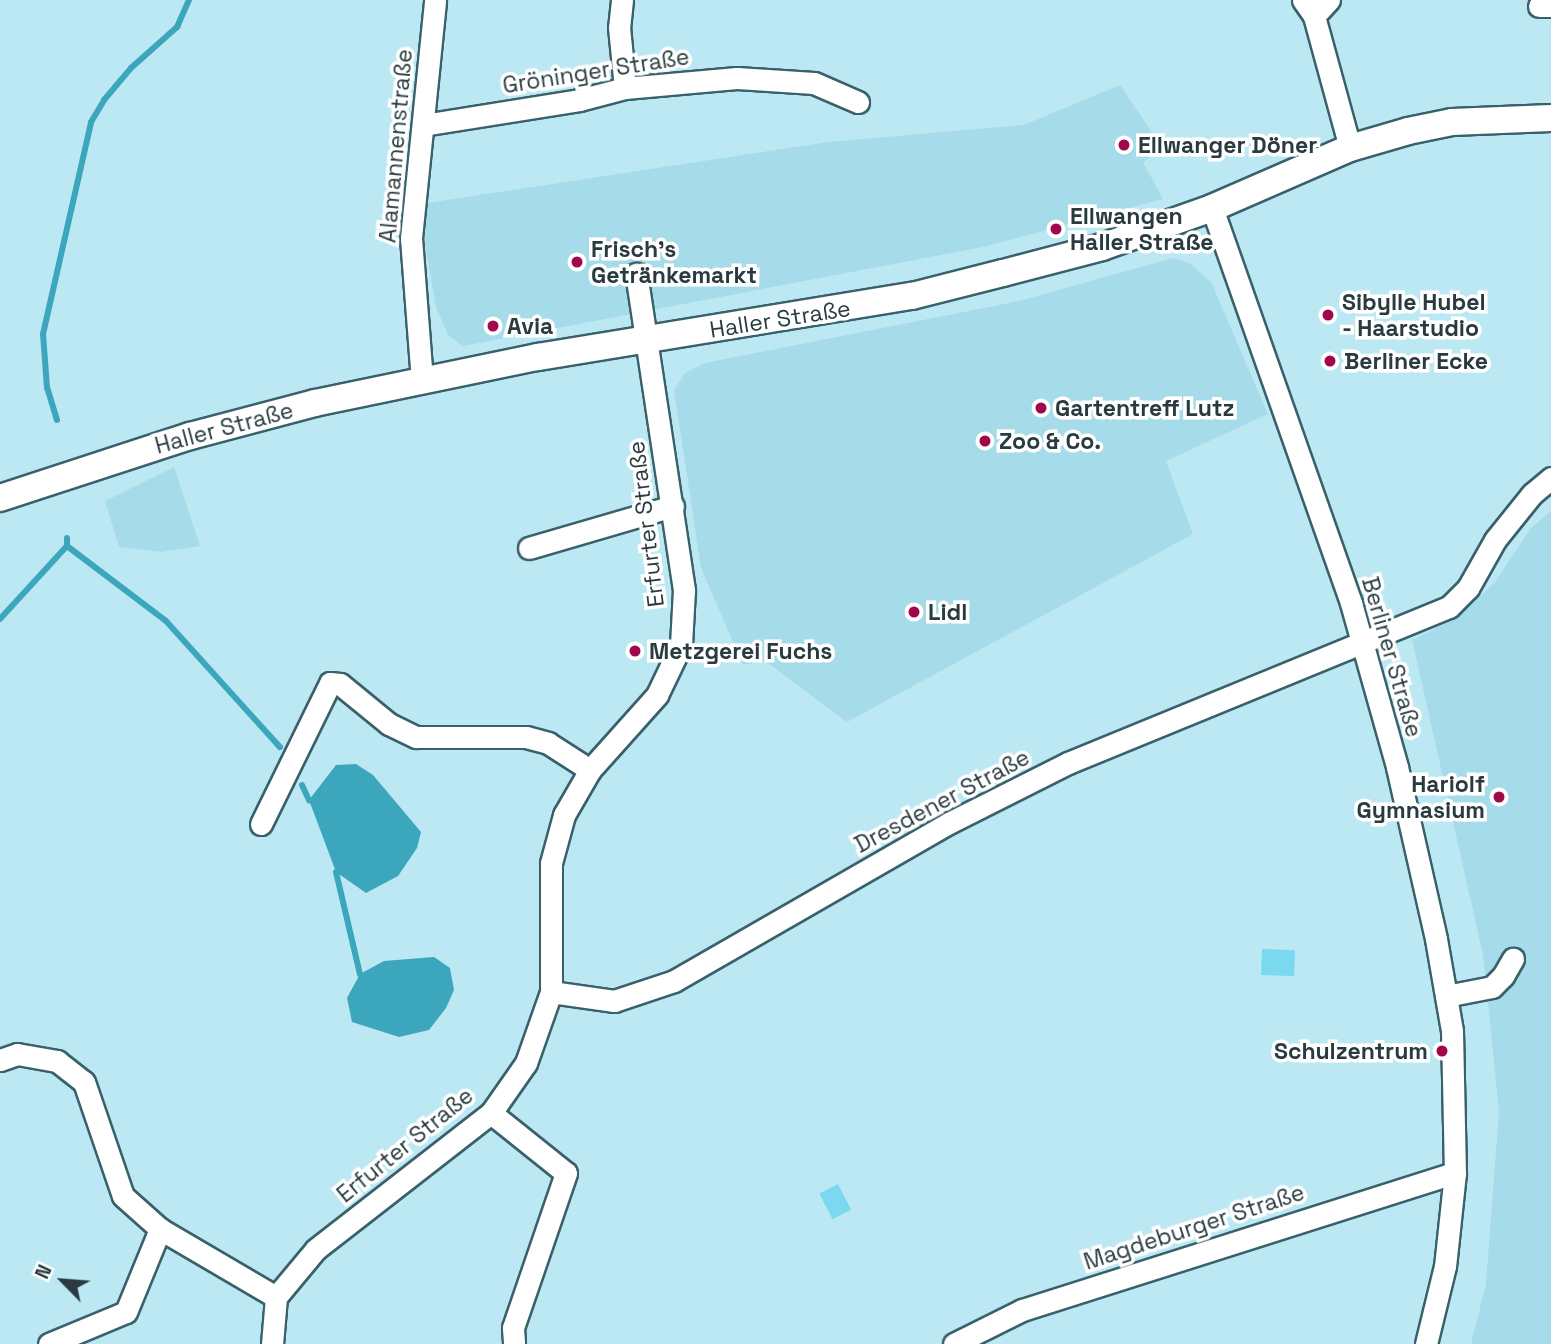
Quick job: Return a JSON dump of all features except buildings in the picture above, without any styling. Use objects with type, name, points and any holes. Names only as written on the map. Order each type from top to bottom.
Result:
[{"type":"main road","name":"Haller Straße","points":[[0,498],[190,436],[315,403],[538,357],[912,296],[1102,247],[1212,208],[1350,148],[1452,122],[1551,118]]},
{"type":"street","name":"Alamannenstraße","points":[[422,381],[411,237],[435,0]]},
{"type":"street","points":[[622,0],[618,27],[625,88]]},
{"type":"street","points":[[1329,0],[1308,8],[1350,148]]},
{"type":"street","name":"Gröninger Straße","points":[[423,125],[579,100],[625,88],[750,79],[814,83],[858,102]]},
{"type":"street","name":"Berliner Straße","points":[[1212,208],[1362,641],[1396,767],[1446,996],[1452,1031],[1455,1173],[1445,1266],[1426,1344]]},
{"type":"street","name":"Erfurter Straße","points":[[276,1297],[316,1249],[491,1113],[526,1063],[551,992],[551,863],[564,815],[590,770],[657,695],[681,645],[684,590],[636,274]]},
{"type":"street","name":"Dresdener Straße","points":[[551,992],[614,1001],[674,981],[949,823],[1068,763],[1449,607],[1468,588],[1495,540],[1532,494],[1551,478]]},
{"type":"street","points":[[529,548],[673,506]]},
{"type":"street","points":[[261,824],[330,683],[340,684],[389,724],[416,737],[526,737],[548,743],[590,770]]},
{"type":"street","points":[[1446,996],[1492,986],[1503,976],[1513,959]]},
{"type":"street","points":[[0,1060],[17,1054],[57,1061],[84,1082],[123,1196],[160,1229],[276,1297],[272,1344]]},
{"type":"street","points":[[491,1113],[566,1173],[513,1328],[514,1344]]},
{"type":"street","name":"Magdeburger Straße","points":[[954,1344],[1022,1310],[1455,1173]]},
{"type":"street","points":[[49,1344],[126,1312],[160,1229]]},
{"type":"shaded area","points":[[1120,85],[1164,150],[1143,162],[1163,199],[983,247],[463,346],[448,335],[436,307],[425,243],[427,203],[828,142],[1024,125]]},
{"type":"shaded area","points":[[1173,258],[1191,264],[1211,282],[1268,414],[1166,461],[1193,534],[847,722],[765,661],[743,665],[701,568],[674,390],[685,373],[705,363],[1019,301]]},
{"type":"shaded area","points":[[174,467],[200,546],[161,552],[119,547],[105,501]]},
{"type":"shaded area","name":"Hariolf Gymnasium","points":[[1551,511],[1551,1344],[1471,1344],[1486,1284],[1499,1111],[1483,955],[1412,640],[1457,618],[1495,582],[1531,528]]},
{"type":"shaded area","points":[[356,764],[373,775],[421,832],[417,848],[398,876],[366,893],[336,872],[309,800],[336,765]]},
{"type":"shaded area","points":[[1262,949],[1295,950],[1294,976],[1261,975]]},
{"type":"shaded area","points":[[434,957],[450,968],[454,990],[446,1008],[429,1030],[399,1037],[352,1022],[347,998],[360,974],[384,961]]},
{"type":"shaded area","points":[[838,1184],[851,1210],[832,1219],[819,1194]]},
{"type":"waterway","points":[[57,420],[47,388],[43,334],[91,122],[104,100],[131,68],[177,27],[189,0]]},
{"type":"waterway","points":[[0,619],[67,546],[67,538]]},
{"type":"waterway","points":[[67,546],[166,621],[280,747]]},
{"type":"waterway","points":[[302,785],[309,800]]},
{"type":"waterway","points":[[336,872],[360,974]]},
{"type":"place","name":"Ellwanger Döner","points":[[1124,145]]},
{"type":"place","name":"Ellwangen Haller Straße","points":[[1056,229]]},
{"type":"place","name":"Frisch's Getränkemarkt","points":[[577,262]]},
{"type":"place","name":"Sibylle Hubel - Haarstudio","points":[[1328,315]]},
{"type":"place","name":"Avia","points":[[493,326]]},
{"type":"place","name":"Berliner Ecke","points":[[1330,361]]},
{"type":"place","name":"Gartentreff Lutz","points":[[1041,408]]},
{"type":"place","name":"Zoo & Co.","points":[[985,441]]},
{"type":"place","name":"Lidl","points":[[914,612]]},
{"type":"place","name":"Metzgerei Fuchs","points":[[635,651]]},
{"type":"place","name":"Hariolf Gymnasium","points":[[1499,797]]},
{"type":"place","name":"Schulzentrum","points":[[1442,1051]]}]
